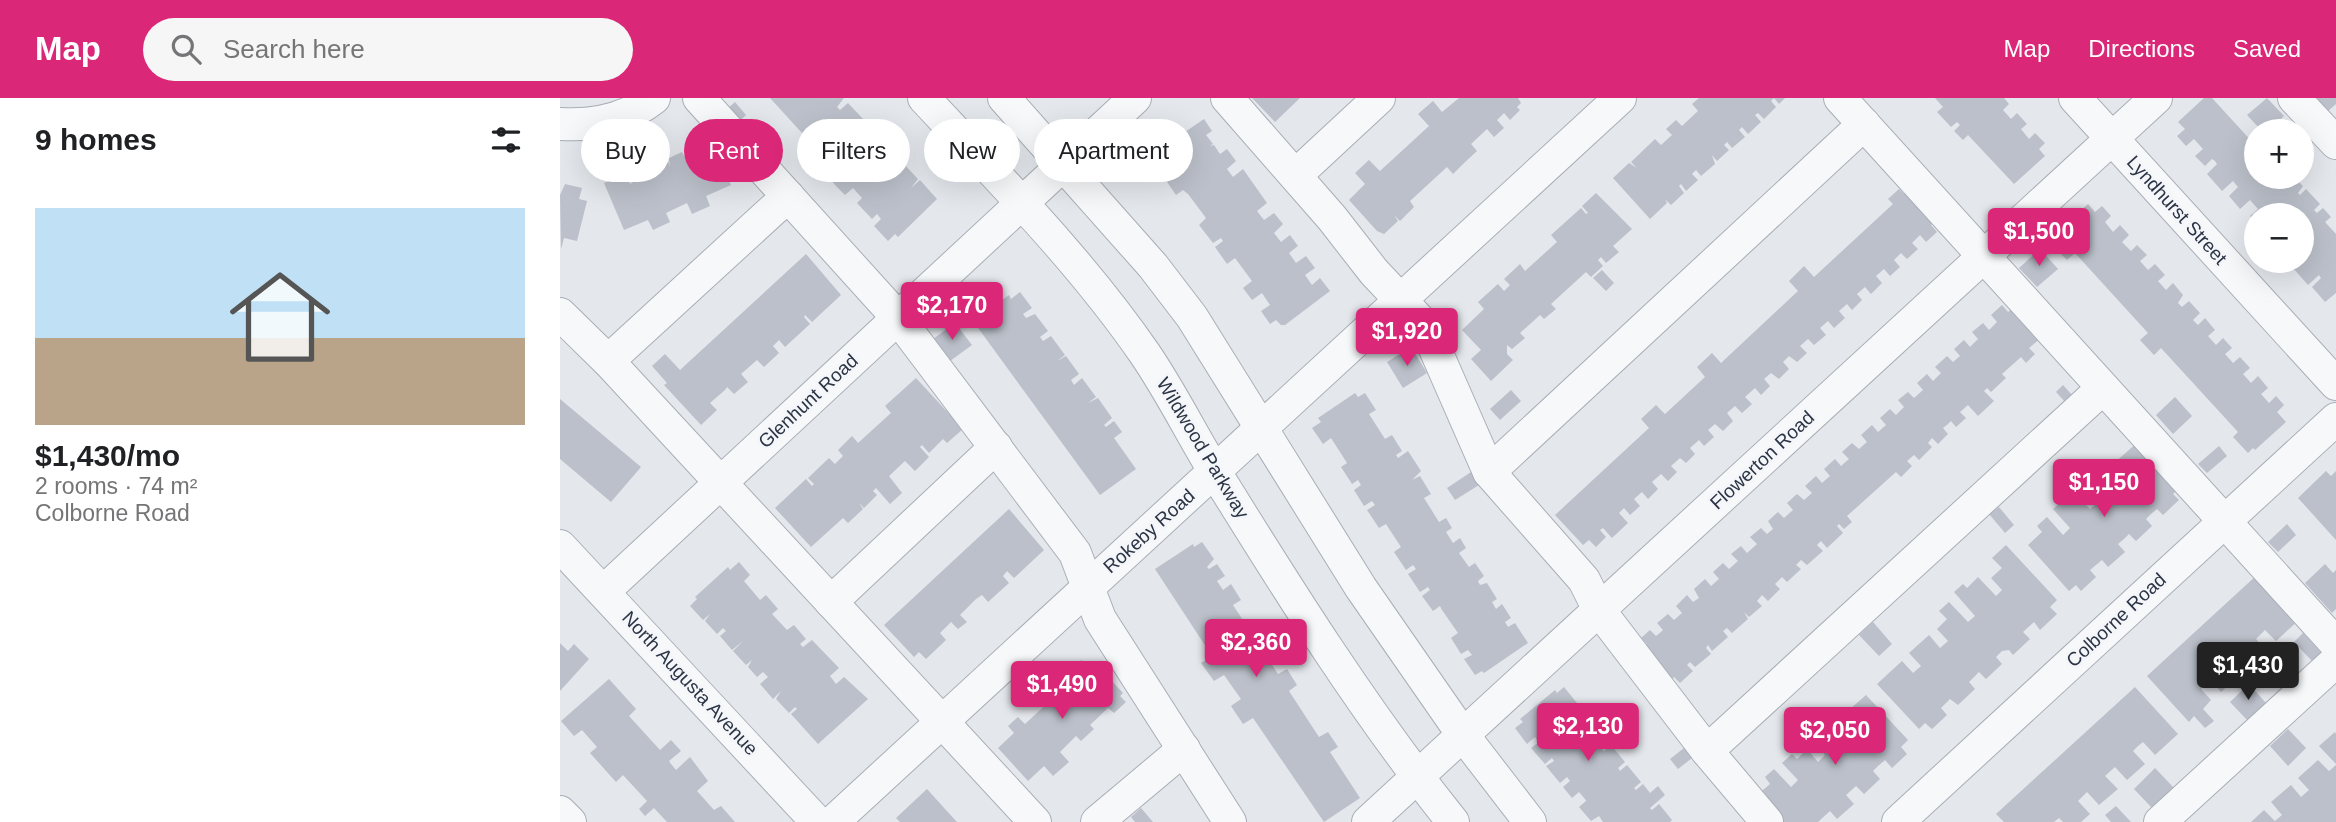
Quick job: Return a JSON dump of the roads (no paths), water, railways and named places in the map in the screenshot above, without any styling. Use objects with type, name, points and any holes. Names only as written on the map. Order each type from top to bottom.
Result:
[{"type":"street","points":[[560,124],[582,125],[611,120],[653,98]]},
{"type":"street","points":[[699,98],[898,318],[1074,552],[1100,619],[1230,822]]},
{"type":"street","name":"Wildwood Parkway","points":[[924,98],[1022,204],[1107,303],[1143,352],[1172,393],[1215,471],[1417,777],[1453,822]]},
{"type":"street","points":[[1004,98],[1034,131]]},
{"type":"street","name":"Glenhunt Road","points":[[1112,119],[1135,98]]},
{"type":"street","points":[[1227,98],[1296,176],[1374,272],[1425,326],[1489,472],[1584,580],[1599,610],[1707,751],[1767,822]]},
{"type":"street","points":[[1296,176],[1378,98]]},
{"type":"street","name":"Rokeby Road","points":[[833,822],[1620,98]]},
{"type":"street","points":[[1840,98],[1982,258],[2336,644]]},
{"type":"street","name":"Lyndhurst Street","points":[[2075,98],[2336,384]]},
{"type":"street","name":"Flowerton Road","points":[[1368,822],[2156,98]]},
{"type":"street","points":[[2294,98],[2336,143]]},
{"type":"street","points":[[1489,472],[1864,124]]},
{"type":"street","name":"Glenhunt Road","points":[[604,591],[1045,182]]},
{"type":"street","points":[[1080,182],[1153,266],[1192,317],[1361,588],[1463,735],[1530,822]]},
{"type":"street","points":[[608,360],[788,196]]},
{"type":"street","points":[[560,314],[608,360],[1035,822]]},
{"type":"street","points":[[1707,751],[2102,389]]},
{"type":"street","name":"Colborne Road","points":[[1898,822],[2336,419]]},
{"type":"street","points":[[831,601],[996,447]]},
{"type":"street","name":"North Augusta Avenue","points":[[560,547],[604,591],[817,822]]},
{"type":"street","points":[[2160,822],[2336,661]]},
{"type":"street","points":[[1097,822],[1184,749]]},
{"type":"street","points":[[560,812],[570,822]]}]
